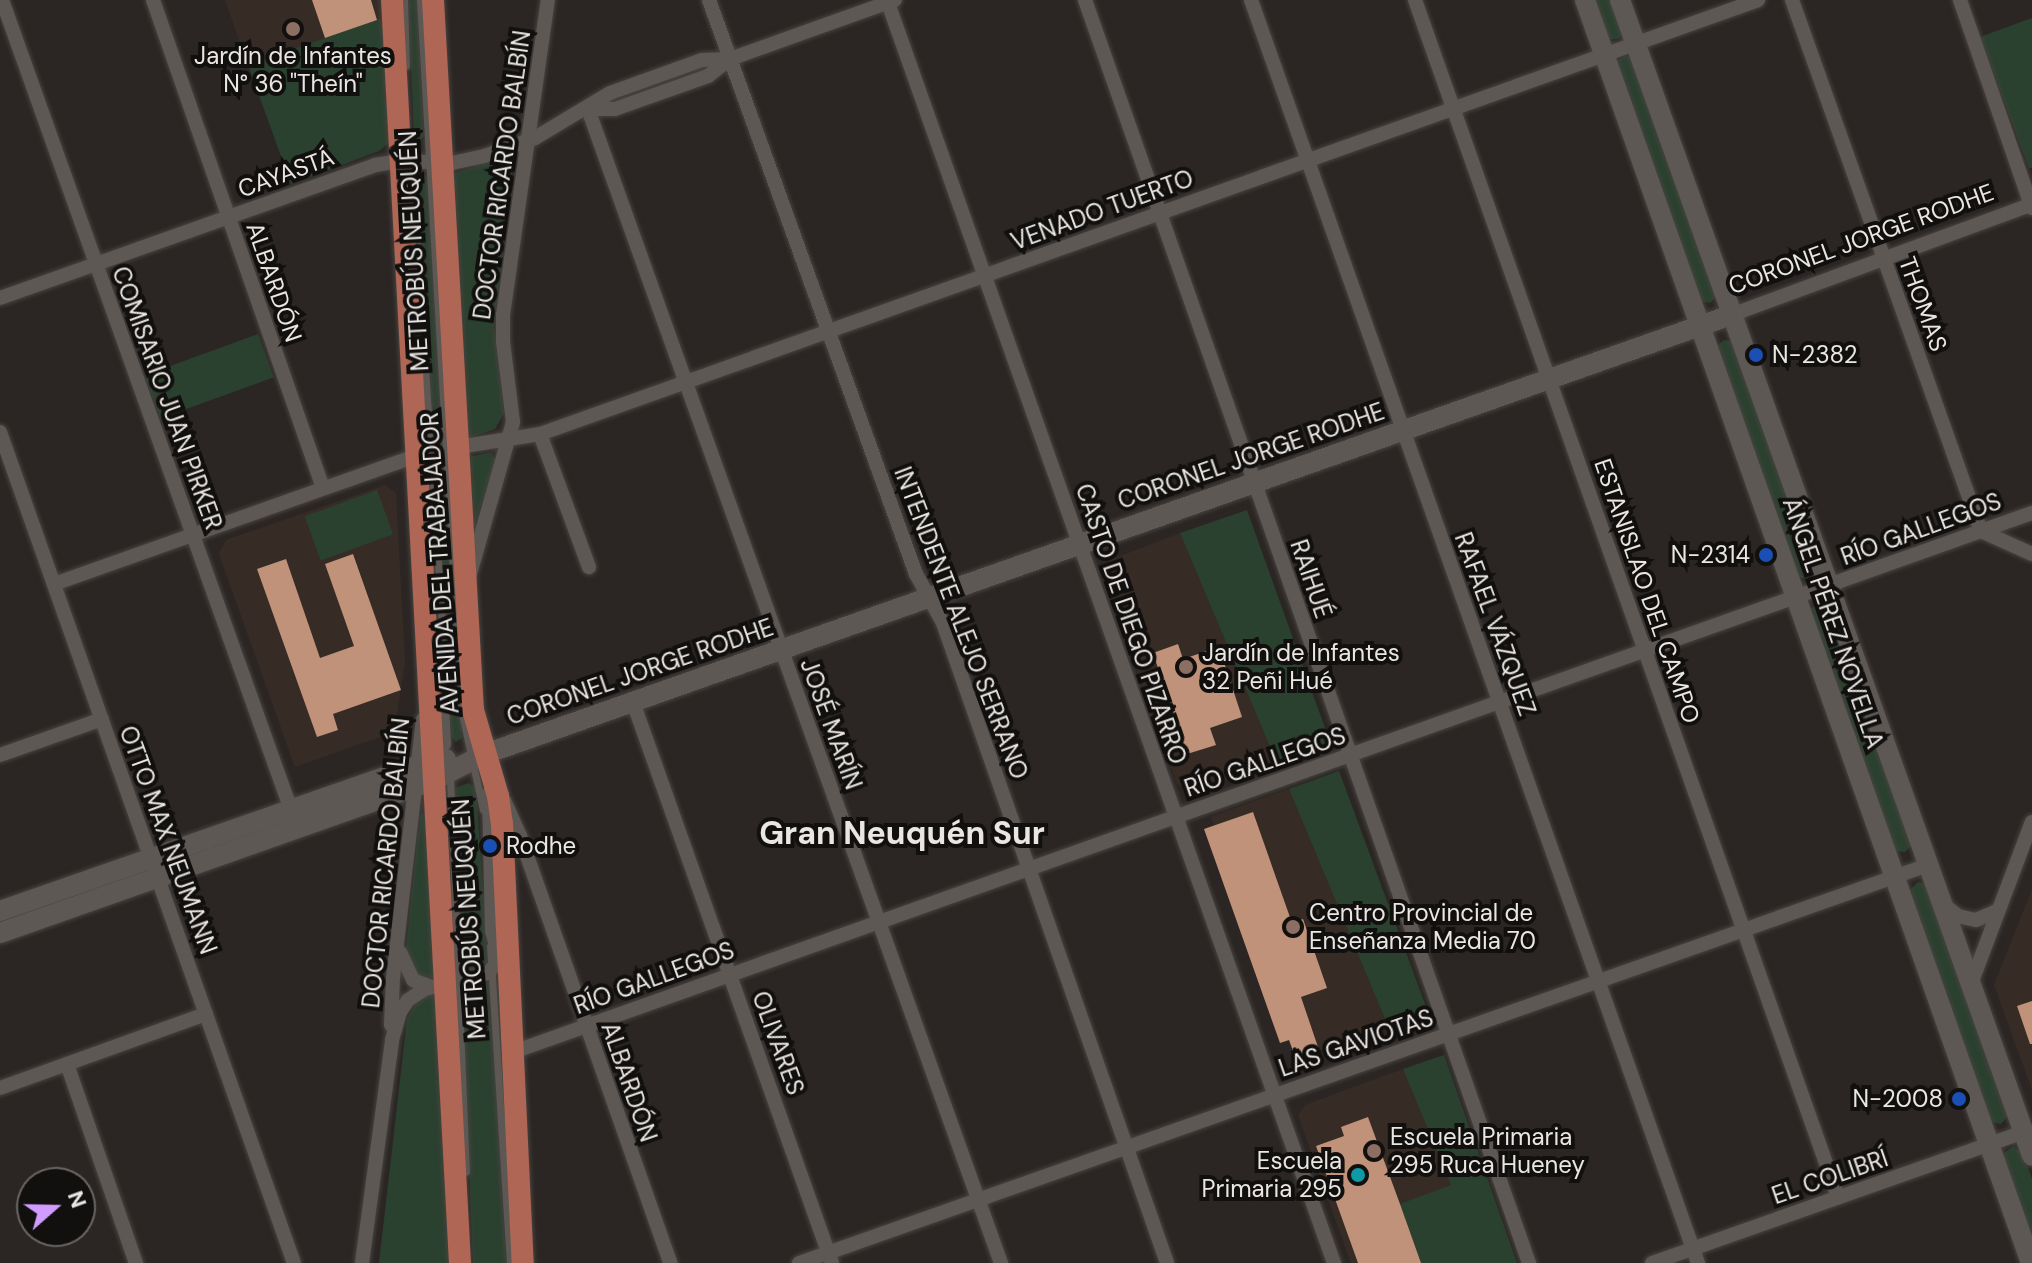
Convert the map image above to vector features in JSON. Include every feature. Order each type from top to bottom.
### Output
[{"type":"main road","name":"AVENIDA DEL TRABAJADOR","points":[[392,0],[407,161],[427,692],[460,1263]]},
{"type":"main road","name":"AVENIDA DEL TRABAJADOR","points":[[433,0],[435,163],[458,447],[476,756],[502,824],[523,1263]]},
{"type":"main road","name":"ÁNGEL PÉREZ NOVELLA","points":[[1585,0],[2031,1263]]},
{"type":"main road","name":"ÁNGEL PÉREZ NOVELLA","points":[[1620,0],[2032,1156]]},
{"type":"main road","name":"CORONEL JORGE RODHE","points":[[0,911],[154,868],[1731,315]]},
{"type":"main road","name":"CORONEL JORGE RODHE","points":[[0,933],[291,810],[432,771]]},
{"type":"street","name":"COMISARIO JUAN PIRKER","points":[[2,0],[291,810]]},
{"type":"street","name":"ALBARDÓN","points":[[153,0],[323,488]]},
{"type":"street","name":"DOCTOR RICARDO BALBÍN","points":[[466,588],[509,440],[512,406],[503,328],[525,142],[548,0]]},
{"type":"street","name":"INTENDENTE ALEJO SERRANO","points":[[709,0],[916,574],[943,623],[1167,1263]]},
{"type":"street","name":"RAIHUÉ","points":[[1085,0],[1529,1263]]},
{"type":"street","name":"RAFAEL VÁZQUEZ","points":[[1251,0],[1696,1256]]},
{"type":"street","name":"ESTANISLAO DEL CAMPO","points":[[1415,0],[1838,1197]]},
{"type":"street","name":"VENADO TUERTO","points":[[458,447],[540,434],[1758,0]]},
{"type":"street","name":"THOMAS","points":[[1792,0],[1981,531]]},
{"type":"street","points":[[1960,0],[2032,206]]},
{"type":"street","name":"CAYASTÁ","points":[[0,298],[375,165],[470,160],[525,142],[588,109],[610,110],[668,90],[715,73],[730,59],[890,1]]},
{"type":"street","name":"CASTO DE DIEGO PIZARRO","points":[[890,1],[1334,1263]]},
{"type":"street","name":"JOSÉ MARÍN","points":[[588,109],[1001,1263]]},
{"type":"street","name":"CORONEL JORGE RODHE","points":[[1731,315],[2032,206]]},
{"type":"street","name":"OTTO MAX NEUMANN","points":[[0,432],[294,1263]]},
{"type":"street","points":[[540,434],[589,567]]},
{"type":"street","points":[[54,584],[416,456]]},
{"type":"street","name":"RÍO GALLEGOS","points":[[513,1052],[2032,513]]},
{"type":"street","points":[[1981,531],[2032,554]]},
{"type":"street","points":[[432,626],[438,626],[444,744],[441,747],[436,731],[432,626]]},
{"type":"street","name":"OLIVARES","points":[[633,702],[831,1258]]},
{"type":"street","points":[[0,755],[102,719]]},
{"type":"street","name":"DOCTOR RICARDO BALBÍN","points":[[362,1263],[392,1040],[392,990],[399,932],[432,771]]},
{"type":"street","name":"ALBARDÓN","points":[[490,789],[520,836],[670,1263]]},
{"type":"street","points":[[490,789],[492,797],[499,957],[492,931],[490,789]]},
{"type":"street","points":[[1971,984],[2032,822]]},
{"type":"street","name":"LAS GAVIOTAS","points":[[799,1263],[831,1258],[978,1200],[1928,865]]},
{"type":"street","points":[[1942,904],[1967,919],[1984,918],[1997,911]]},
{"type":"street","points":[[399,932],[401,959],[408,975],[445,984]]},
{"type":"street","points":[[493,970],[502,960],[508,944]]},
{"type":"street","name":"DOCTOR RICARDO BALBÍN","points":[[392,1040],[404,1006],[413,996],[493,970]]},
{"type":"street","points":[[0,1088],[206,1014]]},
{"type":"street","points":[[67,1064],[136,1263]]},
{"type":"street","name":"EL COLIBRÍ","points":[[1652,1263],[1696,1256],[1838,1197],[2023,1132]]},
{"type":"lane","points":[[404,0],[407,73]]},
{"type":"lane","name":"METROBÚS NEUQUÉN","points":[[420,0],[435,163],[461,709],[476,756],[482,799],[510,1263]]},
{"type":"lane","name":"METROBÚS NEUQUÉN","points":[[409,131],[407,161],[432,771]]},
{"type":"lane","name":"METROBÚS NEUQUÉN","points":[[445,984],[467,1186]]},
{"type":"lane","points":[[468,1217],[470,1263]]},
{"type":"shaded area","name":"Jardín de Infantes N° 36 \"Theín\"","points":[[225,0],[379,0],[381,19],[248,65]]},
{"type":"shaded area","points":[[385,485],[396,493],[405,663],[394,732],[295,767],[219,554],[226,540]]},
{"type":"shaded area","name":"Jardín de Infantes 32 Peñi Hué","points":[[1180,533],[1276,761],[1194,791],[1177,784],[1103,573],[1110,560]]},
{"type":"shaded area","name":"Centro Provincial de Enseñanza Media 70","points":[[1289,789],[1388,1026],[1296,1059],[1289,1041],[1280,1043],[1204,829],[1214,825],[1211,817]]},
{"type":"shaded area","points":[[2032,889],[2032,1090],[1994,985]]},
{"type":"shaded area","name":"Escuela Primaria 295 Ruca Hueney","points":[[1403,1069],[1452,1186],[1400,1204],[1421,1263],[1351,1263],[1298,1116],[1305,1105]]},
{"type":"green space","points":[[408,0],[417,0],[424,136],[420,141],[414,136]]},
{"type":"green space","points":[[1591,0],[1614,0],[1623,34],[1618,39],[1608,39]]},
{"type":"green space","points":[[385,17],[390,142],[379,151],[291,184],[248,65]]},
{"type":"green space","points":[[2032,18],[2032,168],[2029,168],[1980,37]]},
{"type":"green space","points":[[1624,56],[1631,57],[1717,296],[1710,303],[1700,301],[1616,62]]},
{"type":"green space","points":[[502,158],[510,163],[512,173],[494,327],[504,413],[495,429],[471,437],[468,436],[452,174]]},
{"type":"green space","points":[[422,173],[427,177],[462,738],[456,742],[451,737],[418,178]]},
{"type":"green space","points":[[258,334],[274,377],[160,419],[144,375]]},
{"type":"green space","points":[[1724,340],[1731,341],[1814,571],[1807,579],[1797,577],[1717,346]]},
{"type":"green space","points":[[492,452],[495,461],[470,540],[469,457]]},
{"type":"green space","points":[[377,490],[393,534],[321,561],[305,516]]},
{"type":"green space","points":[[1247,510],[1330,742],[1276,761],[1180,533]]},
{"type":"green space","points":[[1818,603],[1827,606],[1912,845],[1905,852],[1895,851],[1810,609]]},
{"type":"green space","points":[[1339,771],[1428,1012],[1388,1026],[1289,789]]},
{"type":"green space","points":[[469,783],[476,788],[488,965],[462,973],[454,793],[457,787]]},
{"type":"green space","points":[[420,814],[427,814],[436,978],[431,980],[419,978],[406,949]]},
{"type":"green space","points":[[1918,882],[1924,883],[2008,1116],[2001,1124],[1991,1122],[1909,891]]},
{"type":"green space","points":[[488,983],[491,988],[506,1263],[473,1263],[462,994],[465,988]]},
{"type":"green space","points":[[435,993],[452,1263],[379,1263],[407,1019],[418,999]]},
{"type":"green space","points":[[1444,1055],[1517,1263],[1421,1263],[1400,1204],[1451,1185],[1403,1069]]},
{"type":"green space","points":[[2013,1146],[2023,1153],[2032,1179],[2032,1241],[2003,1154]]},
{"type":"building","points":[[312,0],[371,0],[377,20],[325,38]]},
{"type":"building","points":[[353,554],[401,690],[333,714],[338,730],[317,737],[257,569],[286,559],[320,658],[354,646],[325,564]]},
{"type":"building","points":[[1178,644],[1183,659],[1219,647],[1242,717],[1210,728],[1216,745],[1187,754],[1153,653]]},
{"type":"building","points":[[1253,812],[1292,923],[1303,919],[1327,988],[1301,997],[1319,1050],[1296,1059],[1289,1040],[1280,1043],[1204,829]]},
{"type":"building","points":[[2032,1001],[2032,1044],[2030,1044],[2017,1006]]},
{"type":"building","name":"Escuela Primaria 295","points":[[1368,1117],[1421,1263],[1358,1263],[1316,1146],[1344,1136],[1341,1127]]},
{"type":"place","name":"Jardín de Infantes N° 36 \"Theín\"","points":[[293,29]]},
{"type":"place","name":"N-2382","points":[[1756,355]]},
{"type":"place","name":"N-2314","points":[[1766,555]]},
{"type":"place","name":"Jardín de Infantes 32 Peñi Hué","points":[[1186,667]]},
{"type":"place","name":"Rodhe","points":[[490,846]]},
{"type":"place","name":"Centro Provincial de Enseñanza Media 70","points":[[1293,927]]},
{"type":"place","name":"N-2008","points":[[1959,1099]]},
{"type":"place","name":"Escuela Primaria 295 Ruca Hueney","points":[[1374,1151]]},
{"type":"place","name":"Escuela Primaria 295","points":[[1358,1175]]},
{"type":"district","name":"Gran Neuquén Sur","points":[[902,833]]}]
